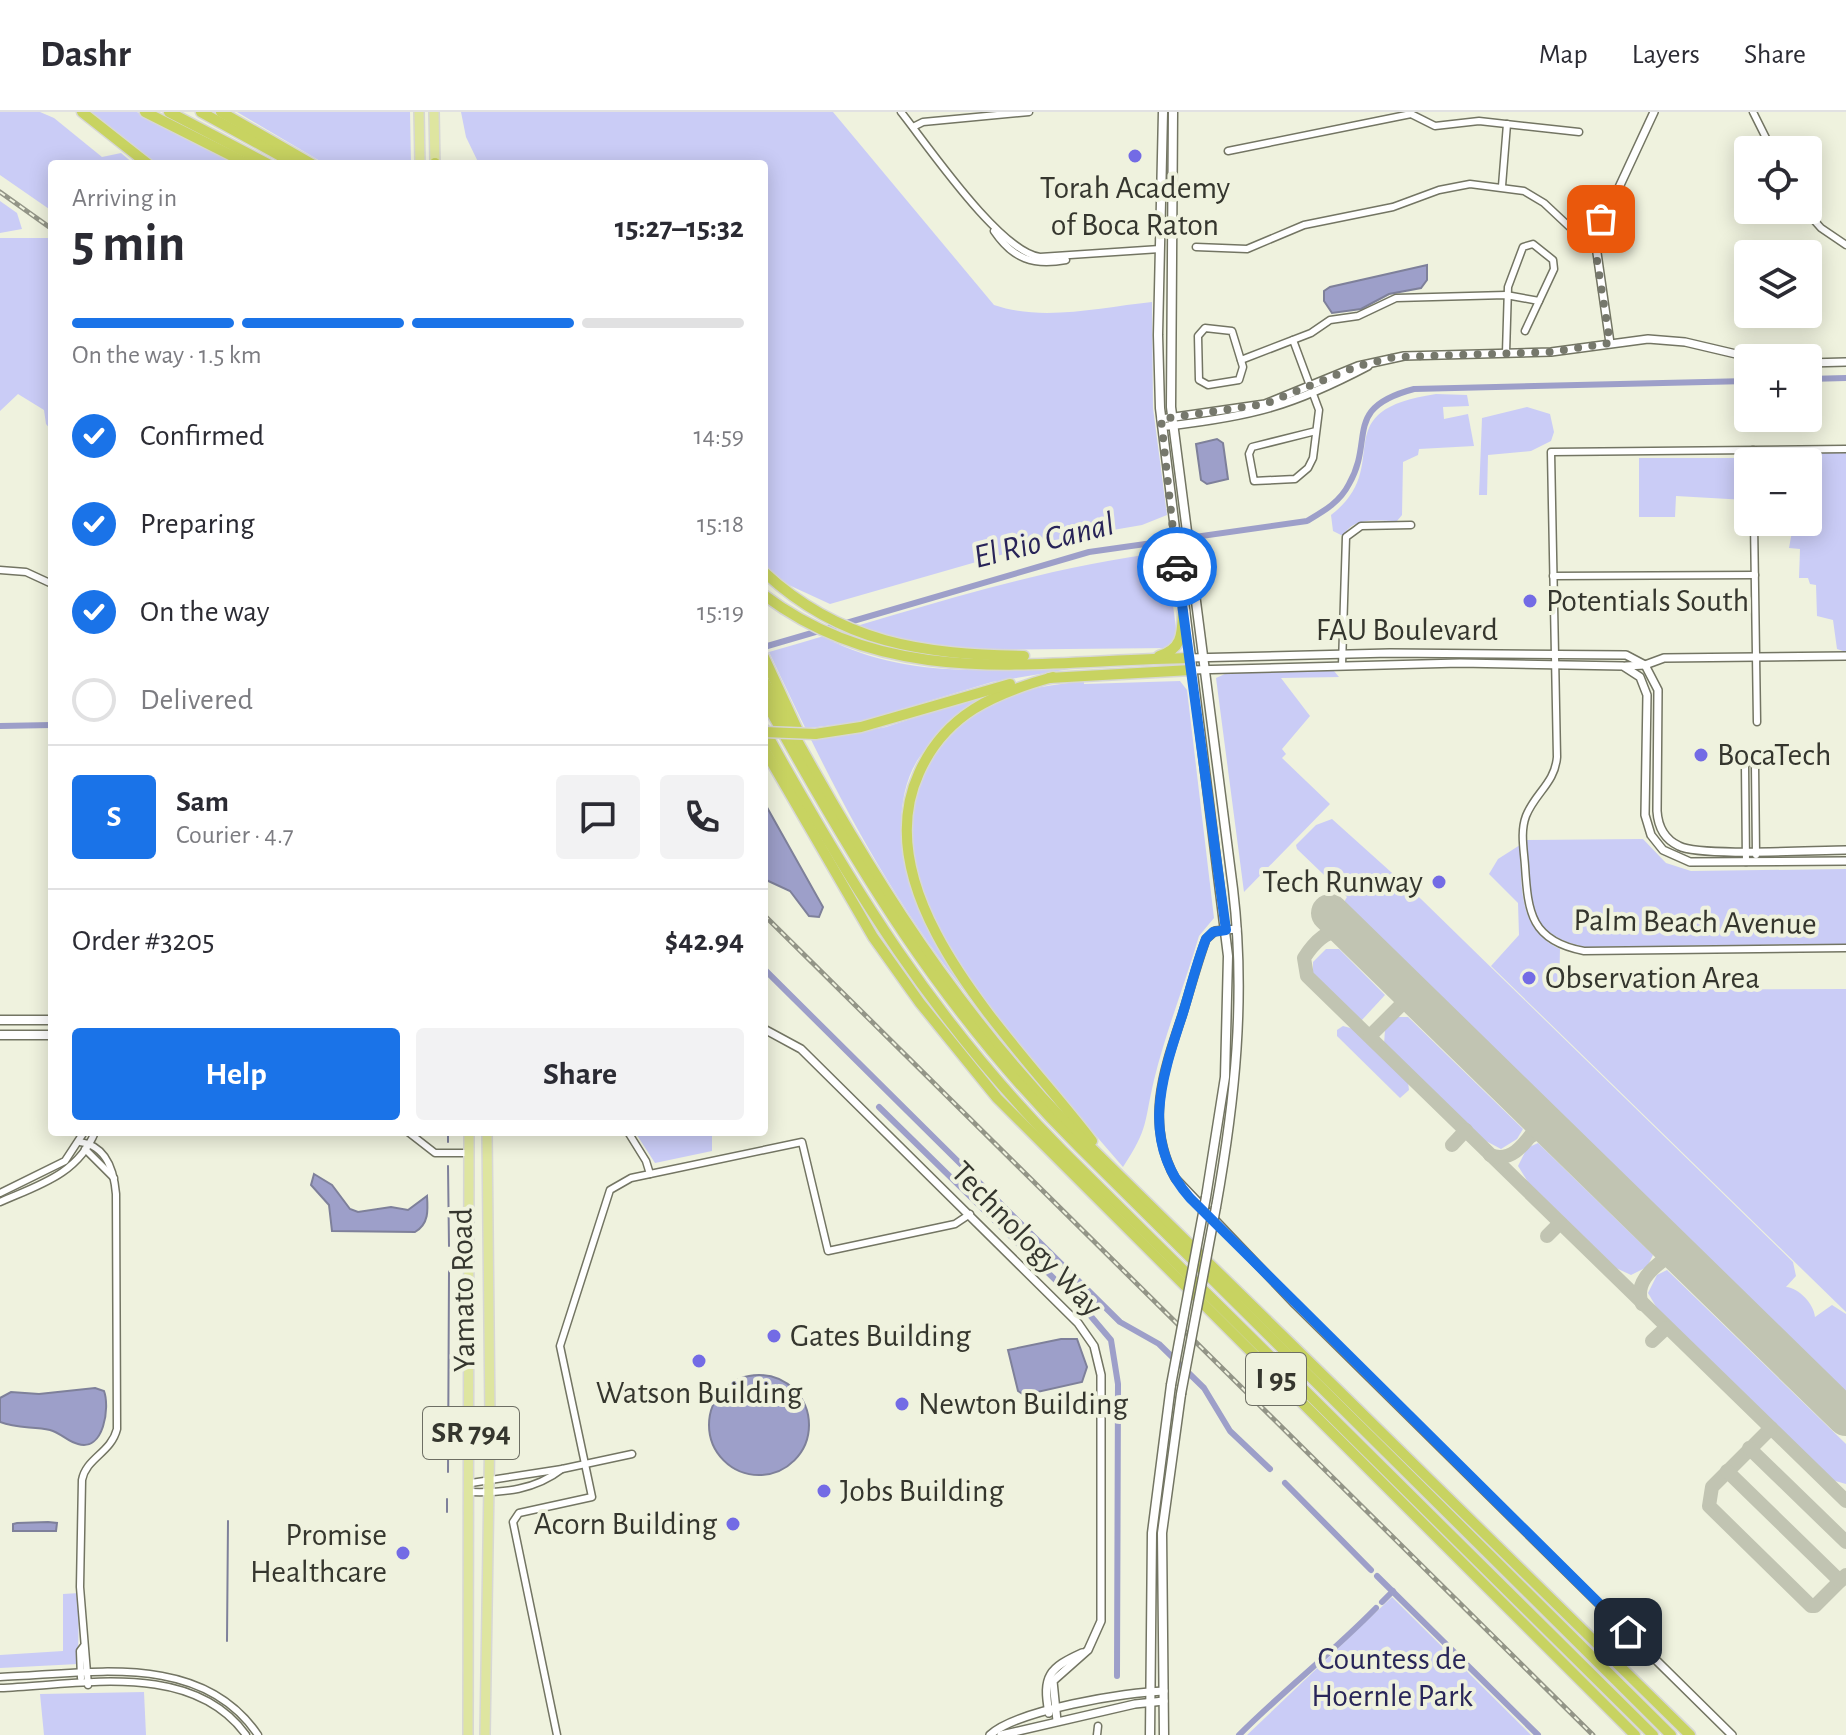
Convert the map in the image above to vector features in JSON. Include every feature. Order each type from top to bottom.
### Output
[{"type":"highway","points":[[82,112],[142,160]]},
{"type":"highway","points":[[145,112],[240,160]]},
{"type":"highway","points":[[169,112],[260,160]]},
{"type":"highway","points":[[201,112],[288,160]]},
{"type":"highway","points":[[221,112],[305,160]]},
{"type":"highway","points":[[768,575],[820,614],[863,634],[903,647],[942,653],[1085,656],[1110,660]]},
{"type":"highway","points":[[768,598],[801,620],[845,641],[904,659],[955,665],[1189,658]]},
{"type":"highway","points":[[1150,659],[1178,646],[1183,611]]},
{"type":"highway","points":[[768,667],[820,783]]},
{"type":"highway","points":[[768,731],[815,734],[861,727],[985,689],[1053,677],[1191,670]]},
{"type":"highway","points":[[1053,677],[986,700],[942,735],[913,786],[906,822],[908,860],[928,916],[976,995],[1113,1168]]},
{"type":"highway","name":"I 95","points":[[768,688],[881,888],[951,989],[1029,1083],[1690,1735]]},
{"type":"highway","points":[[768,706],[887,913],[933,979],[1009,1074],[1671,1735]]},
{"type":"highway","points":[[768,738],[866,907],[912,975],[980,1062],[1056,1144],[1653,1735]]},
{"type":"highway","name":"I 95","points":[[768,756],[873,937],[997,1098],[1635,1735]]},
{"type":"highway","points":[[1452,1536],[1499,1602]]},
{"type":"highway","points":[[1564,1629],[1641,1687]]},
{"type":"main road","points":[[419,112],[420,160]]},
{"type":"main road","points":[[434,112],[435,160]]},
{"type":"main road","points":[[1150,1735],[1152,1533],[1171,1385],[1206,1197],[1227,1057],[1229,998],[1226,930],[1161,423],[1163,112]]},
{"type":"main road","points":[[1164,1735],[1162,1533],[1181,1394],[1216,1207],[1237,1064],[1237,929],[1172,422],[1169,309],[1173,112]]},
{"type":"main road","points":[[1160,249],[1165,258],[1169,309]]},
{"type":"main road","points":[[0,1020],[48,1020]]},
{"type":"main road","points":[[0,1035],[48,1035]]},
{"type":"main road","name":"Yamato Road","points":[[468,1735],[471,1488],[469,1136]]},
{"type":"main road","name":"Yamato Road","points":[[485,1735],[489,1493],[487,1136]]},
{"type":"main road","points":[[468,1627],[477,1630],[480,1635],[481,1667],[485,1681]]},
{"type":"street","points":[[901,112],[991,224],[1027,255],[1079,256],[1160,249]]},
{"type":"street","points":[[913,127],[923,122],[1029,112]]},
{"type":"street","points":[[1610,343],[1595,239],[1654,112]]},
{"type":"street","points":[[1753,112],[1765,136]]},
{"type":"street","points":[[1228,151],[1384,115],[1411,114],[1435,126],[1467,121],[1579,132]]},
{"type":"street","points":[[1502,186],[1507,124]]},
{"type":"street","points":[[1196,247],[1247,249],[1304,225],[1393,207],[1451,187],[1502,186],[1534,196],[1576,233],[1595,239]]},
{"type":"street","points":[[1817,224],[1846,245]]},
{"type":"street","points":[[1506,353],[1506,295],[1520,255],[1528,244],[1539,247],[1554,264],[1525,331]]},
{"type":"street","points":[[1241,360],[1293,340],[1330,320],[1358,316],[1396,298],[1506,295],[1539,301]]},
{"type":"street","points":[[1205,328],[1232,331],[1241,360],[1243,373],[1239,380],[1203,383],[1198,369],[1199,333],[1205,328]]},
{"type":"street","points":[[1293,340],[1319,410],[1313,458],[1308,468],[1291,480],[1254,481],[1249,454],[1252,447],[1316,431]]},
{"type":"street","points":[[1161,423],[1251,415],[1312,391],[1358,366],[1379,360],[1421,355],[1551,352],[1610,343],[1673,340],[1734,354]]},
{"type":"street","points":[[1822,363],[1846,362]]},
{"type":"street","points":[[1822,449],[1846,449]]},
{"type":"street","name":"Palm Beach Avenue","points":[[1734,450],[1551,452],[1556,771],[1532,805],[1523,832],[1527,906],[1541,931],[1568,948],[1584,951],[1846,948]]},
{"type":"street","points":[[1342,665],[1346,537],[1361,526],[1411,525]]},
{"type":"street","points":[[1754,536],[1757,722]]},
{"type":"street","points":[[0,570],[26,572],[48,582]]},
{"type":"street","points":[[1553,576],[1755,575]]},
{"type":"street","name":"FAU Boulevard","points":[[1189,658],[1616,653],[1645,665]]},
{"type":"street","name":"FAU Boulevard","points":[[1191,670],[1342,665],[1623,666],[1645,665],[1664,658],[1846,656]]},
{"type":"street","points":[[1645,665],[1659,695],[1657,811],[1662,832],[1672,843],[1688,850],[1846,850]]},
{"type":"street","points":[[1623,666],[1640,677],[1647,695],[1645,815],[1653,839],[1667,853],[1685,861],[1846,861]]},
{"type":"street","points":[[1746,862],[1751,760],[1756,862]]},
{"type":"street","points":[[1237,929],[1213,932],[1206,939],[1159,1091],[1159,1133],[1175,1178],[1295,1304],[1732,1735]]},
{"type":"street","name":"Technology Way","points":[[768,1031],[801,1049],[970,1214],[1082,1326],[1098,1357],[1101,1615],[1097,1635],[1088,1650],[1061,1664],[1049,1675],[1045,1690],[1054,1721]]},
{"type":"street","points":[[0,1193],[65,1161],[82,1136]]},
{"type":"street","points":[[0,1202],[61,1175],[88,1147],[93,1136]]},
{"type":"street","points":[[413,1136],[435,1153],[469,1153]]},
{"type":"street","points":[[630,1136],[650,1174]]},
{"type":"street","points":[[80,1142],[107,1159],[115,1171],[117,1429],[110,1446],[87,1466],[82,1480],[85,1685]]},
{"type":"street","points":[[557,1735],[513,1522],[519,1513],[592,1497],[561,1354],[561,1334],[608,1193],[621,1181],[804,1142],[828,1251],[955,1224],[970,1214]]},
{"type":"street","points":[[471,1488],[489,1480],[632,1454]]},
{"type":"street","points":[[471,1488],[489,1493],[541,1483],[562,1469]]},
{"type":"street","points":[[0,1677],[84,1674],[175,1677],[225,1700],[258,1735]]},
{"type":"street","points":[[172,1686],[175,1677]]},
{"type":"street","points":[[0,1688],[154,1683],[172,1686],[224,1711],[246,1735]]},
{"type":"street","points":[[990,1735],[1006,1723],[1052,1710],[1150,1691],[1164,1696]]},
{"type":"street","points":[[1001,1735],[1150,1702],[1164,1696]]},
{"type":"street","points":[[1097,1735],[1098,1726]]},
{"type":"green space","points":[[0,112],[40,112],[54,118],[102,157],[121,153],[129,160],[48,160],[48,208],[0,175]]},
{"type":"green space","points":[[90,112],[137,112],[232,160],[149,160]]},
{"type":"green space","points":[[237,112],[410,112],[411,160],[318,160]]},
{"type":"green space","points":[[461,112],[833,112],[994,305],[1052,313],[1152,302],[1153,408],[1167,515],[1142,525],[1049,541],[830,604],[780,581],[768,569],[768,160],[477,160],[466,137]]},
{"type":"green space","points":[[0,201],[17,213],[22,229],[0,233]]},
{"type":"green space","points":[[0,238],[48,238],[48,426],[44,410],[18,394],[0,411]]},
{"type":"green space","points":[[1436,394],[1467,395],[1469,406],[1443,407],[1444,419],[1468,414],[1474,446],[1419,449],[1418,455],[1403,462],[1402,515],[1397,521],[1360,522],[1343,536],[1333,531],[1331,515],[1350,496],[1359,477],[1370,427],[1380,413],[1401,402]]},
{"type":"green space","points":[[1527,407],[1550,414],[1554,432],[1551,441],[1531,451],[1488,455],[1487,495],[1479,495],[1482,418]]},
{"type":"green space","points":[[1822,452],[1846,452],[1846,652],[1837,649],[1833,620],[1817,616],[1816,585],[1810,584],[1808,578],[1799,578],[1800,549],[1789,548],[1791,536],[1822,536]]},
{"type":"green space","points":[[1639,458],[1734,458],[1734,499],[1676,496],[1675,517],[1639,517]]},
{"type":"green space","points":[[1166,552],[1177,636],[1171,648],[955,650],[871,633],[834,642],[866,655],[932,668],[999,670],[1100,664],[992,682],[859,722],[809,728],[816,740],[886,727],[990,693],[925,750],[914,766],[907,783],[901,823],[905,863],[915,899],[1000,1034],[929,944],[899,899],[844,804],[769,652],[1015,581]]},
{"type":"green space","points":[[1334,671],[1339,677],[1281,678],[1310,716],[1282,749],[1286,754],[1282,758],[1330,804],[1244,892],[1216,678],[1227,673]]},
{"type":"green space","points":[[1084,681],[1084,684],[1180,681],[1187,690],[1214,918],[1199,936],[1159,1062],[1144,1125],[1123,1167],[1026,1054],[981,995],[925,903],[912,857],[911,830],[917,791],[927,765],[955,725],[992,701],[1036,688]]},
{"type":"green space","points":[[1332,819],[1421,899],[1793,1262],[1796,1276],[1786,1287],[1796,1290],[1805,1298],[1815,1317],[1832,1305],[1846,1314],[1846,1392],[1344,902],[1347,897],[1296,845],[1316,825]]},
{"type":"green space","points":[[1643,839],[1666,863],[1691,871],[1846,869],[1846,944],[1586,947],[1565,941],[1540,922],[1530,894],[1527,840]]},
{"type":"green space","points":[[1520,845],[1522,891],[1529,918],[1546,940],[1560,949],[1559,990],[1846,989],[1846,1312],[1491,966],[1519,935],[1518,903],[1489,874],[1498,859]]},
{"type":"green space","points":[[1326,949],[1339,949],[1385,995],[1361,1021],[1313,973],[1313,962]]},
{"type":"green space","points":[[1397,1017],[1408,1017],[1523,1129],[1517,1139],[1501,1149],[1484,1140],[1384,1044],[1385,1030]]},
{"type":"green space","points":[[1343,1026],[1354,1029],[1408,1082],[1409,1090],[1400,1098],[1337,1036],[1337,1030]]},
{"type":"green space","points":[[638,1136],[712,1136],[712,1151],[655,1163]]},
{"type":"green space","points":[[1538,1143],[1653,1255],[1647,1267],[1631,1275],[1616,1268],[1528,1182],[1518,1166],[1527,1148]]},
{"type":"green space","points":[[1667,1270],[1846,1444],[1846,1484],[1832,1480],[1658,1310],[1648,1293],[1657,1275]]},
{"type":"green space","points":[[79,1593],[78,1664],[0,1668],[0,1655],[63,1651],[63,1594]]},
{"type":"green space","name":"Countess de Hoernle Park","points":[[1392,1597],[1531,1735],[1247,1735]]},
{"type":"green space","points":[[144,1692],[146,1735],[44,1735],[40,1694]]},
{"type":"shaded area","points":[[1427,265],[1427,280],[1421,288],[1389,294],[1361,309],[1332,313],[1324,301],[1324,291],[1330,287]]},
{"type":"shaded area","points":[[1217,439],[1223,443],[1228,479],[1207,484],[1201,480],[1196,444]]},
{"type":"shaded area","points":[[768,809],[823,907],[819,917],[809,916],[790,891],[768,881]]},
{"type":"shaded area","points":[[314,1174],[332,1185],[350,1209],[358,1212],[391,1207],[408,1210],[427,1196],[425,1221],[415,1232],[332,1231],[329,1205],[311,1185]]},
{"type":"shaded area","points":[[1061,1339],[1077,1339],[1087,1367],[1082,1382],[1024,1395],[1018,1391],[1008,1350]]},
{"type":"shaded area","points":[[759,1375],[787,1383],[801,1397],[809,1425],[801,1453],[787,1467],[759,1475],[731,1467],[717,1453],[709,1425],[717,1397],[731,1383]]},
{"type":"shaded area","points":[[95,1388],[104,1391],[105,1417],[99,1435],[87,1445],[74,1443],[50,1430],[0,1422],[0,1398],[11,1392],[39,1394]]},
{"type":"shaded area","points":[[57,1523],[56,1531],[13,1531],[13,1524]]},
{"type":"waterway","name":"El Rio Canal","points":[[1822,379],[1846,378]]},
{"type":"waterway","name":"El Rio Canal","points":[[768,646],[1089,552],[1307,521],[1331,506],[1345,490],[1356,468],[1364,427],[1377,406],[1414,389],[1734,381]]},
{"type":"waterway","name":"El Rio Canal","points":[[0,726],[48,725]]},
{"type":"waterway","points":[[768,973],[1120,1322],[1159,1344],[1204,1388],[1230,1431],[1270,1469]]},
{"type":"waterway","points":[[879,1107],[1083,1307],[1111,1340],[1118,1384],[1117,1676]]},
{"type":"waterway","points":[[448,1136],[448,1142]]},
{"type":"waterway","points":[[448,1166],[449,1246]]},
{"type":"waterway","points":[[448,1472],[449,1271]]},
{"type":"waterway","points":[[1285,1483],[1371,1570]]},
{"type":"waterway","points":[[447,1499],[447,1512]]},
{"type":"waterway","points":[[227,1641],[228,1521]]},
{"type":"waterway","points":[[1377,1576],[1538,1735]]},
{"type":"waterway","points":[[1382,1602],[1393,1591]]},
{"type":"waterway","points":[[1239,1735],[1376,1608]]},
{"type":"taxiway","points":[[1351,934],[1337,931],[1318,940],[1304,958],[1307,976],[1846,1501]]},
{"type":"taxiway","points":[[1370,1036],[1412,994]]},
{"type":"taxiway","points":[[1490,1155],[1504,1157],[1521,1147],[1534,1131],[1532,1112]]},
{"type":"taxiway","points":[[1452,1145],[1466,1130]]},
{"type":"taxiway","points":[[1531,1136],[1542,1130],[1554,1132]]},
{"type":"taxiway","points":[[1547,1236],[1560,1223]]},
{"type":"taxiway","points":[[1662,1261],[1666,1251],[1663,1238]]},
{"type":"taxiway","points":[[1642,1304],[1640,1290],[1650,1272],[1666,1258],[1685,1260]]},
{"type":"taxiway","points":[[1652,1341],[1666,1328]]},
{"type":"taxiway","points":[[1771,1428],[1712,1487],[1709,1506],[1811,1606],[1815,1606],[1846,1575]]},
{"type":"taxiway","points":[[1749,1448],[1846,1542]]},
{"type":"taxiway","points":[[1727,1471],[1840,1581]]},
{"type":"runway","points":[[1330,913],[1846,1417]]},
{"type":"railway","points":[[0,192],[48,226]]},
{"type":"railway","points":[[768,919],[1593,1735]]},
{"type":"way so far","points":[[1177,567],[1161,419],[1265,404],[1358,366],[1394,357],[1551,352],[1610,343],[1595,248],[1601,219]]},
{"type":"place","name":"Torah Academy of Boca Raton","points":[[1135,156]]},
{"type":"place","name":"Potentials South","points":[[1530,601]]},
{"type":"place","name":"BocaTech","points":[[1701,755]]},
{"type":"place","name":"Tech Runway","points":[[1439,882]]},
{"type":"place","name":"Observation Area","points":[[1529,978]]},
{"type":"place","name":"Gates Building","points":[[774,1336]]},
{"type":"place","name":"Watson Building","points":[[699,1361]]},
{"type":"place","name":"Newton Building","points":[[902,1404]]},
{"type":"place","name":"Jobs Building","points":[[824,1491]]},
{"type":"place","name":"Acorn Building","points":[[733,1524]]},
{"type":"place","name":"Promise Healthcare","points":[[403,1553]]},
{"type":"route","points":[[1177,567],[1226,930],[1213,932],[1206,939],[1163,1074],[1157,1120],[1164,1156],[1190,1198],[1628,1632]]}]
